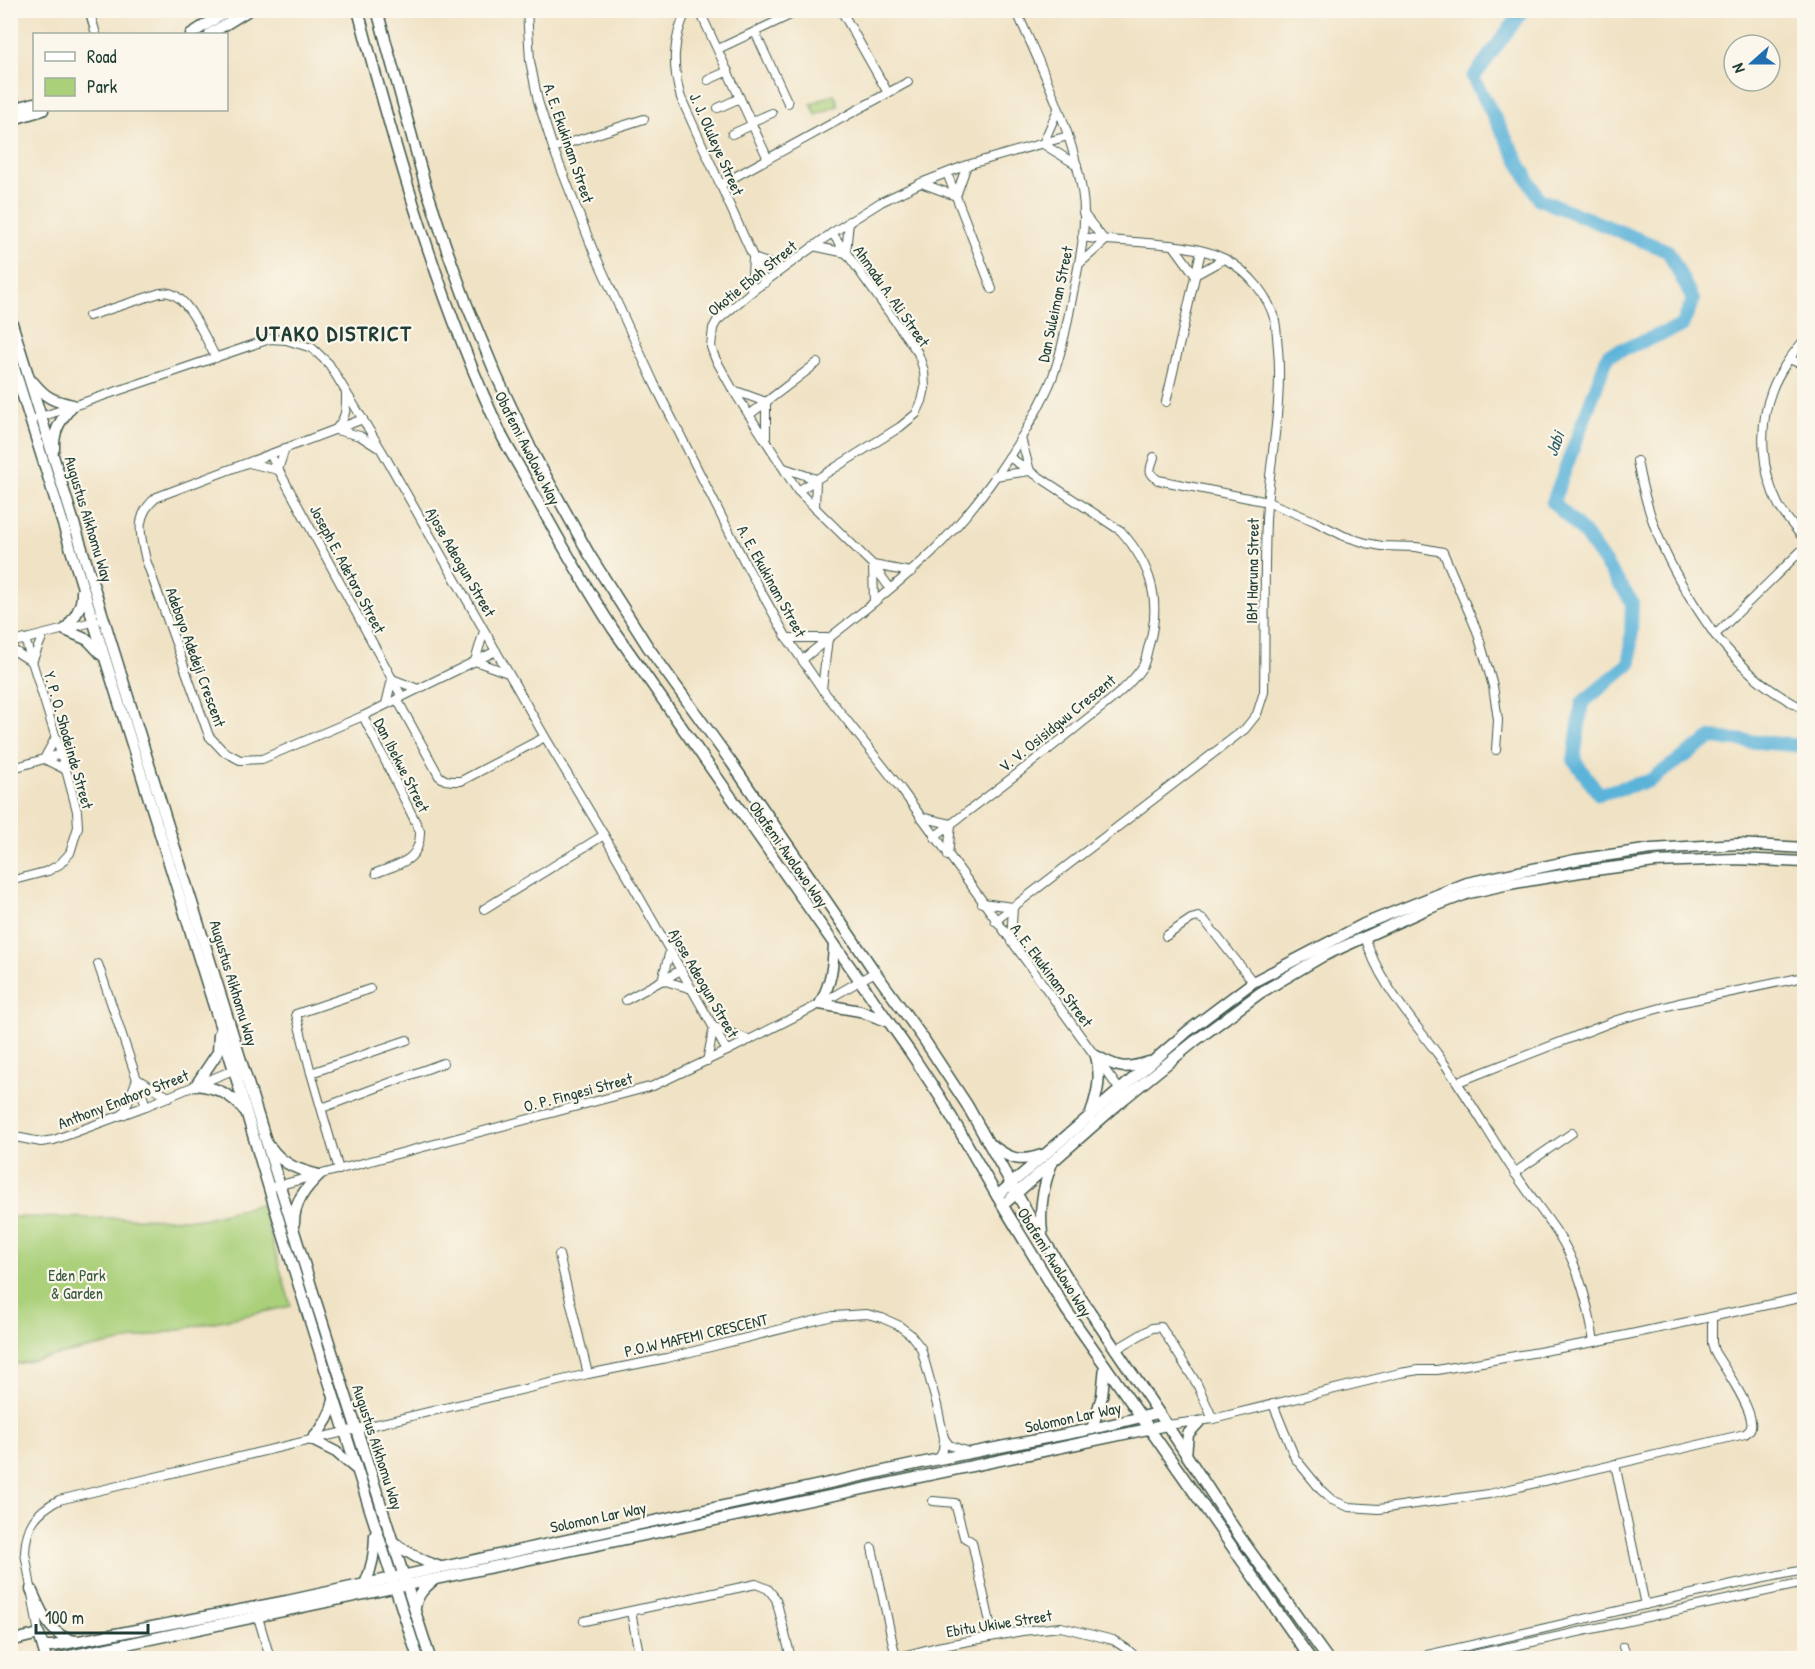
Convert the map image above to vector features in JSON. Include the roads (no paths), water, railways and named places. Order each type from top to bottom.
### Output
[{"type":"main road","points":[[193,33],[229,10]]},
{"type":"main road","points":[[212,33],[249,10]]},
{"type":"main road","name":"Obafemi Awolowo Way","points":[[377,10],[414,148],[456,276],[497,377],[551,488],[589,554],[643,639],[923,1038],[967,1105],[1043,1239],[1115,1350],[1240,1537],[1327,1659]]},
{"type":"main road","name":"Obafemi Awolowo Way","points":[[357,13],[423,238],[456,326],[503,437],[566,554],[607,619],[940,1097],[1048,1282],[1310,1659]]},
{"type":"main road","points":[[10,110],[33,103]]},
{"type":"main road","points":[[10,120],[40,111]]},
{"type":"main road","name":"Augustus Aikhomu Way","points":[[10,317],[29,377],[36,419],[82,584],[99,620],[106,660],[219,1020],[266,1140],[274,1187],[334,1397],[351,1431],[357,1470],[373,1517],[399,1581],[415,1612],[430,1659]]},
{"type":"main road","name":"Augustus Aikhomu Way","points":[[10,355],[54,458],[99,620],[239,1068],[247,1114],[274,1187],[294,1231],[351,1431],[392,1541],[402,1607],[418,1659]]},
{"type":"main road","points":[[29,377],[45,396],[73,405],[57,427],[54,439],[54,458]]},
{"type":"main road","points":[[82,584],[81,606],[65,630],[88,640],[106,660]]},
{"type":"main road","points":[[1043,1239],[1041,1204],[1051,1156],[1089,1117],[1260,993],[1323,956],[1365,936],[1493,883],[1575,860],[1652,849],[1738,844],[1804,848]]},
{"type":"main road","points":[[1000,1200],[1123,1094],[1155,1060],[1188,1031],[1253,982],[1364,924],[1467,884],[1493,883],[1655,862],[1736,859],[1804,862]]},
{"type":"main road","points":[[834,944],[834,967],[830,984],[820,1004],[860,1011],[889,1022]]},
{"type":"main road","points":[[219,1020],[218,1052],[196,1085],[207,1086],[226,1094],[247,1114]]},
{"type":"main road","points":[[1096,1056],[1115,1066],[1128,1068],[1155,1060]]},
{"type":"main road","points":[[1089,1117],[1099,1082],[1100,1071],[1096,1056]]},
{"type":"main road","points":[[266,1140],[283,1161],[298,1170],[319,1175]]},
{"type":"main road","points":[[989,1143],[1003,1154],[1015,1159],[1051,1156]]},
{"type":"main road","points":[[294,1231],[298,1199],[319,1175]]},
{"type":"main road","points":[[1092,1429],[1102,1396],[1105,1366]]},
{"type":"main road","points":[[334,1397],[330,1415],[322,1430],[312,1440],[336,1452],[357,1470]]},
{"type":"main road","name":"Solomon Lar Way","points":[[438,1573],[939,1459],[1092,1429],[1158,1413]]},
{"type":"main road","points":[[1186,1455],[1188,1434],[1199,1422]]},
{"type":"main road","name":"Solomon Lar Way","points":[[60,1659],[258,1617],[399,1581],[1167,1425]]},
{"type":"main road","points":[[373,1517],[375,1550],[365,1589],[389,1597],[402,1607]]},
{"type":"main road","points":[[392,1541],[438,1573],[417,1597],[415,1612]]},
{"type":"main road","points":[[32,1589],[51,1627],[69,1641],[76,1641]]},
{"type":"main road","name":"Solomon Lar Way","points":[[48,1646],[287,1601],[365,1589]]},
{"type":"main road","points":[[10,1641],[39,1634],[55,1659]]},
{"type":"main road","points":[[1311,1636],[1335,1659]]},
{"type":"main road","points":[[46,1659],[48,1646]]},
{"type":"street","points":[[89,10],[96,33]]},
{"type":"street","name":"A. E. Ekukinam Street","points":[[526,10],[530,61],[538,101],[553,148],[593,250],[654,383],[744,563],[787,638],[822,689],[901,789],[1123,1094]]},
{"type":"street","name":"J. J. Oluleye Street","points":[[687,10],[674,48],[676,81],[681,98],[765,283]]},
{"type":"street","points":[[718,49],[801,10]]},
{"type":"street","points":[[841,10],[888,93]]},
{"type":"street","name":"Dan Suleiman Street","points":[[802,660],[911,572],[943,541],[969,511],[1009,457],[1054,373],[1068,321],[1079,264],[1083,213],[1082,192],[1068,136],[1016,10]]},
{"type":"street","points":[[701,14],[768,159]]},
{"type":"street","points":[[755,32],[788,103]]},
{"type":"street","points":[[708,80],[728,72]]},
{"type":"street","points":[[720,185],[908,82]]},
{"type":"street","points":[[718,108],[740,98]]},
{"type":"street","points":[[1058,109],[1043,144],[1077,165]]},
{"type":"street","points":[[732,134],[772,113]]},
{"type":"street","points":[[553,148],[644,119]]},
{"type":"street","name":"Okotie Eboh Street","points":[[890,588],[873,565],[798,491],[715,358],[711,347],[713,328],[717,321],[783,268],[849,221],[881,202],[967,165],[1068,136]]},
{"type":"street","points":[[956,196],[967,165]]},
{"type":"street","points":[[947,173],[992,289]]},
{"type":"street","points":[[921,183],[956,196]]},
{"type":"street","points":[[1079,264],[1104,241],[1083,213]]},
{"type":"street","points":[[813,246],[846,253],[849,221]]},
{"type":"street","name":"Ahmadu A. Ali Street","points":[[798,491],[900,427],[916,414],[925,388],[924,371],[918,353],[832,233]]},
{"type":"street","name":"IBM Haruna Street","points":[[995,921],[1245,729],[1257,714],[1264,692],[1266,519],[1280,370],[1275,323],[1268,303],[1245,273],[1224,259],[1201,251],[1174,246],[1104,241],[1082,237]]},
{"type":"street","points":[[1174,246],[1195,274]]},
{"type":"street","points":[[1166,402],[1201,251]]},
{"type":"street","points":[[751,292],[753,258],[783,268]]},
{"type":"street","points":[[1195,274],[1224,259]]},
{"type":"street","points":[[89,316],[160,293],[169,293],[176,296],[198,321],[216,358]]},
{"type":"street","name":"Ajose Adeogun Street","points":[[36,419],[270,339],[286,340],[312,348],[329,364],[382,451],[727,1051]]},
{"type":"street","points":[[1804,340],[1789,359],[1772,390],[1763,427],[1763,453],[1772,491],[1790,522],[1804,539]]},
{"type":"street","points":[[1789,359],[1804,365]]},
{"type":"street","points":[[749,415],[817,363]]},
{"type":"street","points":[[733,390],[766,402]]},
{"type":"street","points":[[346,391],[346,412],[343,420],[334,430],[360,436],[382,451]]},
{"type":"street","points":[[765,439],[766,402]]},
{"type":"street","name":"Adebayo Adedeji Crescent","points":[[363,419],[157,497],[148,504],[141,519],[140,536],[146,560],[209,736],[223,751],[240,760],[262,759],[363,716],[496,651]]},
{"type":"street","points":[[995,476],[1030,471],[1021,438]]},
{"type":"street","points":[[247,463],[279,470],[285,448]]},
{"type":"street","name":"Joseph E. Adetoro Street","points":[[270,454],[392,679],[399,698],[439,776],[445,780],[461,781],[545,737]]},
{"type":"street","name":"V. V. Osisidgwu Crescent","points":[[934,837],[1064,738],[1122,690],[1143,665],[1151,637],[1155,609],[1152,587],[1136,547],[1121,531],[1009,457]]},
{"type":"street","points":[[1154,457],[1150,471],[1152,476],[1158,480],[1268,502],[1344,536],[1366,543],[1416,547],[1443,552],[1478,632],[1493,686],[1498,720],[1496,750]]},
{"type":"street","points":[[1637,461],[1642,491],[1669,563],[1715,635],[1749,673],[1775,693],[1804,709]]},
{"type":"street","points":[[783,468],[816,479],[815,508]]},
{"type":"street","points":[[1715,635],[1804,548]]},
{"type":"street","points":[[874,602],[873,565],[911,572]]},
{"type":"street","points":[[10,643],[99,620]]},
{"type":"street","points":[[484,630],[475,661],[508,672]]},
{"type":"street","points":[[10,648],[32,662],[44,635]]},
{"type":"street","points":[[787,638],[828,638],[822,689]]},
{"type":"street","name":"Y. P. O. Shodeinde Street","points":[[10,881],[48,871],[60,864],[70,853],[78,828],[77,812],[66,770],[26,639]]},
{"type":"street","points":[[386,704],[392,679],[418,689]]},
{"type":"street","name":"Dan Ibekwe Street","points":[[363,716],[420,831],[418,845],[412,858],[376,873]]},
{"type":"street","points":[[44,759],[56,737]]},
{"type":"street","points":[[10,769],[61,754]]},
{"type":"street","points":[[44,759],[66,770]]},
{"type":"street","points":[[920,818],[951,824],[948,856]]},
{"type":"street","points":[[484,909],[604,835]]},
{"type":"street","points":[[982,903],[1013,908],[1011,942]]},
{"type":"street","points":[[1166,936],[1191,919],[1198,917],[1205,921],[1253,982]]},
{"type":"street","points":[[1365,936],[1371,957],[1391,991],[1458,1082],[1514,1173],[1557,1233],[1577,1272],[1588,1305],[1594,1342]]},
{"type":"street","points":[[662,980],[670,951]]},
{"type":"street","points":[[99,964],[146,1106]]},
{"type":"street","points":[[626,1000],[681,970]]},
{"type":"street","name":"O. P. Fingesi Street","points":[[274,1187],[653,1086],[750,1040],[820,1004],[875,972]]},
{"type":"street","points":[[1458,1082],[1617,1020],[1678,1003],[1804,977]]},
{"type":"street","points":[[662,980],[692,989]]},
{"type":"street","points":[[339,1170],[310,1073],[296,1014],[370,989]]},
{"type":"street","points":[[707,1061],[714,1027],[750,1040]]},
{"type":"street","points":[[310,1073],[407,1040]]},
{"type":"street","points":[[322,1108],[443,1063]]},
{"type":"street","name":"Anthony Enahoro Street","points":[[10,1136],[41,1142],[48,1141],[123,1115],[239,1068]]},
{"type":"street","points":[[137,1079],[169,1097]]},
{"type":"street","points":[[123,1115],[137,1079]]},
{"type":"street","points":[[1514,1173],[1572,1133]]},
{"type":"street","points":[[559,1255],[588,1374]]},
{"type":"street","points":[[1167,1425],[1213,1419],[1401,1373],[1437,1370],[1594,1342],[1804,1297]]},
{"type":"street","name":"P.O.W MAFEMI CRESCENT","points":[[39,1634],[25,1553],[25,1539],[33,1520],[44,1508],[59,1500],[588,1374],[667,1358],[833,1316],[867,1314],[882,1318],[898,1325],[910,1334],[921,1348],[944,1438],[943,1450],[939,1459]]},
{"type":"street","points":[[1273,1404],[1294,1458],[1332,1500],[1349,1507],[1379,1509],[1489,1494],[1745,1434],[1749,1431],[1751,1426],[1746,1404],[1714,1351],[1712,1317]]},
{"type":"street","points":[[1115,1350],[1152,1328],[1161,1327],[1197,1384],[1213,1419]]},
{"type":"street","points":[[944,1438],[950,1445],[969,1453]]},
{"type":"street","points":[[1615,1464],[1645,1605]]},
{"type":"street","points":[[933,1501],[955,1503],[964,1537],[972,1542],[993,1636]]},
{"type":"street","points":[[872,1548],[896,1658]]},
{"type":"street","points":[[1413,1659],[1804,1570]]},
{"type":"street","points":[[1459,1659],[1804,1583]]},
{"type":"street","points":[[584,1622],[756,1584],[768,1589],[776,1599],[791,1659]]},
{"type":"street","points":[[631,1612],[640,1659]]},
{"type":"street","points":[[258,1617],[270,1659]]},
{"type":"street","name":"Ebitu Ukiwe Street","points":[[896,1658],[993,1636],[1061,1626],[1113,1640],[1137,1659]]},
{"type":"street","points":[[1465,1647],[1473,1657]]},
{"type":"street","points":[[1623,1647],[1628,1659]]},
{"type":"waterway","name":"Jabi","points":[[1523,10],[1473,78],[1539,199],[1668,251],[1693,300],[1682,326],[1608,355],[1553,502],[1583,532],[1632,602],[1630,663],[1582,703],[1574,760],[1599,794],[1649,781],[1711,738],[1804,746]]},
{"type":"district","name":"UTAKO DISTRICT","points":[[334,333]]},
{"type":"park label","name":"Eden Park & Garden","points":[[77,1284]]}]
